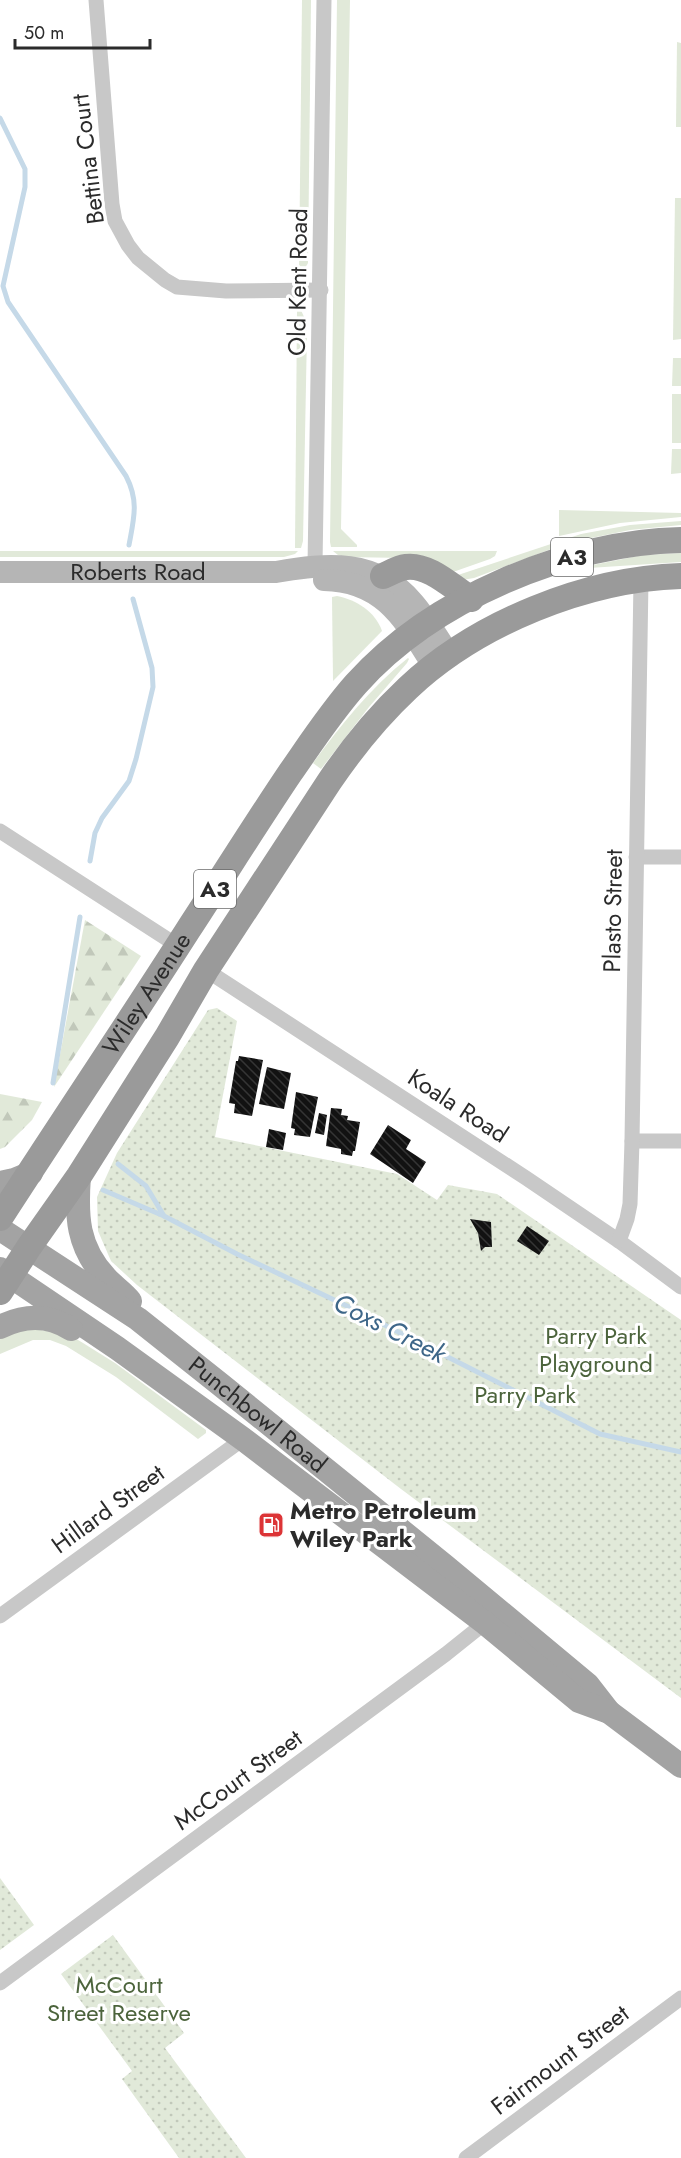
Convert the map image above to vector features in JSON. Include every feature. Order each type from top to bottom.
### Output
[{"type":"highway","name":"A3","points":[[420,628],[507,580],[580,555],[625,545],[681,540]]},
{"type":"highway","points":[[383,576],[401,568],[415,567],[431,573],[471,599]]},
{"type":"highway","name":"A3","points":[[442,662],[483,634],[523,614],[573,595],[641,580],[681,576]]},
{"type":"highway","name":"Wiley Avenue","points":[[0,1218],[329,716],[358,682],[420,628]]},
{"type":"highway","name":"Wiley Avenue","points":[[29,1247],[79,1176],[167,1037],[206,970],[347,756],[381,715],[410,687],[442,662]]},
{"type":"highway","name":"A3","points":[[4,1279],[29,1247]]},
{"type":"main road","name":"Roberts Road","points":[[0,572],[276,572],[315,565],[363,569],[383,576],[412,600],[420,628],[442,662]]},
{"type":"main road","name":"Roberts Road","points":[[276,572],[315,580],[353,583],[369,590],[420,628]]},
{"type":"main road","points":[[0,1183],[30,1173]]},
{"type":"main road","points":[[79,1176],[77,1216],[85,1246],[106,1277],[129,1298],[138,1319]]},
{"type":"main road","name":"Punchbowl Road","points":[[0,1229],[138,1319],[493,1617]]},
{"type":"main road","name":"Punchbowl Road","points":[[4,1279],[117,1348],[588,1684],[609,1712],[681,1766]]},
{"type":"main road","points":[[0,1327],[22,1318],[41,1317],[60,1321],[89,1340],[117,1348]]},
{"type":"street","name":"Bettina Court","points":[[96,0],[112,204],[115,221],[128,246],[144,263],[177,287],[226,291],[321,291]]},
{"type":"street","name":"Old Kent Road","points":[[315,565],[324,0]]},
{"type":"street","name":"Plasto Street","points":[[619,1241],[630,1204],[641,580]]},
{"type":"street","points":[[0,831],[178,946]]},
{"type":"street","points":[[636,857],[681,857]]},
{"type":"street","name":"Koala Road","points":[[206,970],[444,1123],[619,1241],[681,1287]]},
{"type":"street","points":[[632,1141],[681,1141]]},
{"type":"street","name":"Hillard Street","points":[[0,1616],[243,1439]]},
{"type":"street","name":"McCourt Street","points":[[0,1983],[493,1617]]},
{"type":"street","name":"Fairmount Street","points":[[466,2158],[681,1998]]},
{"type":"green space","points":[[302,0],[311,0],[308,263],[301,275],[299,272]]},
{"type":"green space","points":[[337,0],[350,0],[341,529],[357,547],[331,547],[330,542]]},
{"type":"green space","points":[[677,42],[681,43],[681,127],[676,127]]},
{"type":"green space","points":[[675,198],[681,198],[681,339],[673,340]]},
{"type":"green space","points":[[300,308],[307,332],[303,541],[301,548],[295,548],[297,311]]},
{"type":"green space","points":[[673,358],[681,358],[681,386],[672,386]]},
{"type":"green space","points":[[672,394],[681,394],[681,443],[672,443]]},
{"type":"green space","points":[[672,449],[681,449],[681,473],[671,474]]},
{"type":"green space","points":[[559,510],[681,513],[681,517],[620,523],[559,536]]},
{"type":"green space","points":[[681,521],[681,525],[630,530],[567,543],[474,578],[462,580],[458,575],[581,534],[630,525]]},
{"type":"green space","points":[[0,551],[298,551],[284,557],[0,557]]},
{"type":"green space","points":[[333,551],[497,551],[490,559],[453,572],[405,558],[345,557]]},
{"type":"green space","points":[[681,553],[681,562],[589,568],[588,566],[643,555]]},
{"type":"green space","points":[[337,596],[364,607],[375,618],[382,631],[333,681],[332,597]]},
{"type":"green space","points":[[408,658],[407,663],[321,769],[313,763],[357,708]]},
{"type":"green space","points":[[85,920],[141,956],[54,1087]]},
{"type":"green space","name":"Parry Park","points":[[217,1008],[237,1021],[215,1137],[397,1174],[437,1200],[448,1185],[497,1194],[681,1320],[681,1698],[401,1489],[137,1285],[111,1261],[98,1231],[97,1197],[117,1153],[208,1010]]},
{"type":"green space","points":[[0,1094],[42,1102],[32,1120],[5,1147],[0,1149]]},
{"type":"green space","points":[[24,1326],[73,1337],[115,1363],[206,1430],[206,1433],[198,1439],[116,1377],[66,1346],[50,1340],[33,1340],[0,1354],[0,1335]]},
{"type":"green space","points":[[0,1878],[34,1925],[0,1950]]},
{"type":"green space","name":"McCourt Street Reserve","points":[[113,1935],[184,2033],[165,2048],[246,2158],[179,2158],[122,2079],[132,2071],[61,1974]]},
{"type":"building","points":[[239,1056],[263,1060],[252,1116],[234,1113],[235,1104],[229,1103],[236,1061]]},
{"type":"building","points":[[267,1067],[291,1073],[284,1109],[259,1104]]},
{"type":"building","points":[[296,1092],[318,1097],[310,1137],[294,1135],[295,1129],[291,1128]]},
{"type":"building","points":[[331,1108],[342,1109],[341,1115],[348,1116],[347,1120],[360,1122],[352,1156],[341,1154],[341,1149],[326,1146]]},
{"type":"building","points":[[319,1113],[327,1115],[324,1135],[315,1133]]},
{"type":"building","points":[[388,1125],[411,1140],[406,1149],[426,1162],[413,1183],[370,1154]]},
{"type":"building","points":[[269,1129],[286,1133],[283,1150],[266,1147]]},
{"type":"building","points":[[470,1219],[491,1222],[492,1247],[485,1247],[481,1251],[478,1233]]},
{"type":"building","points":[[527,1226],[549,1241],[539,1255],[517,1241]]},
{"type":"waterway","points":[[0,118],[25,169],[25,187],[3,286],[8,302],[126,476],[134,502],[134,518],[129,545]]},
{"type":"waterway","points":[[90,861],[95,833],[102,818],[129,781],[153,687],[152,668],[133,599]]},
{"type":"waterway","points":[[53,1083],[80,917]]},
{"type":"waterway","points":[[118,1164],[146,1186],[164,1216]]},
{"type":"waterway","name":"Coxs Creek","points":[[103,1190],[164,1216],[600,1434],[681,1452]]},
{"type":"place","name":"Metro Petroleum Wiley Park","points":[[271,1525]]},
{"type":"park label","name":"Parry Park Playground","points":[[596,1350]]}]
